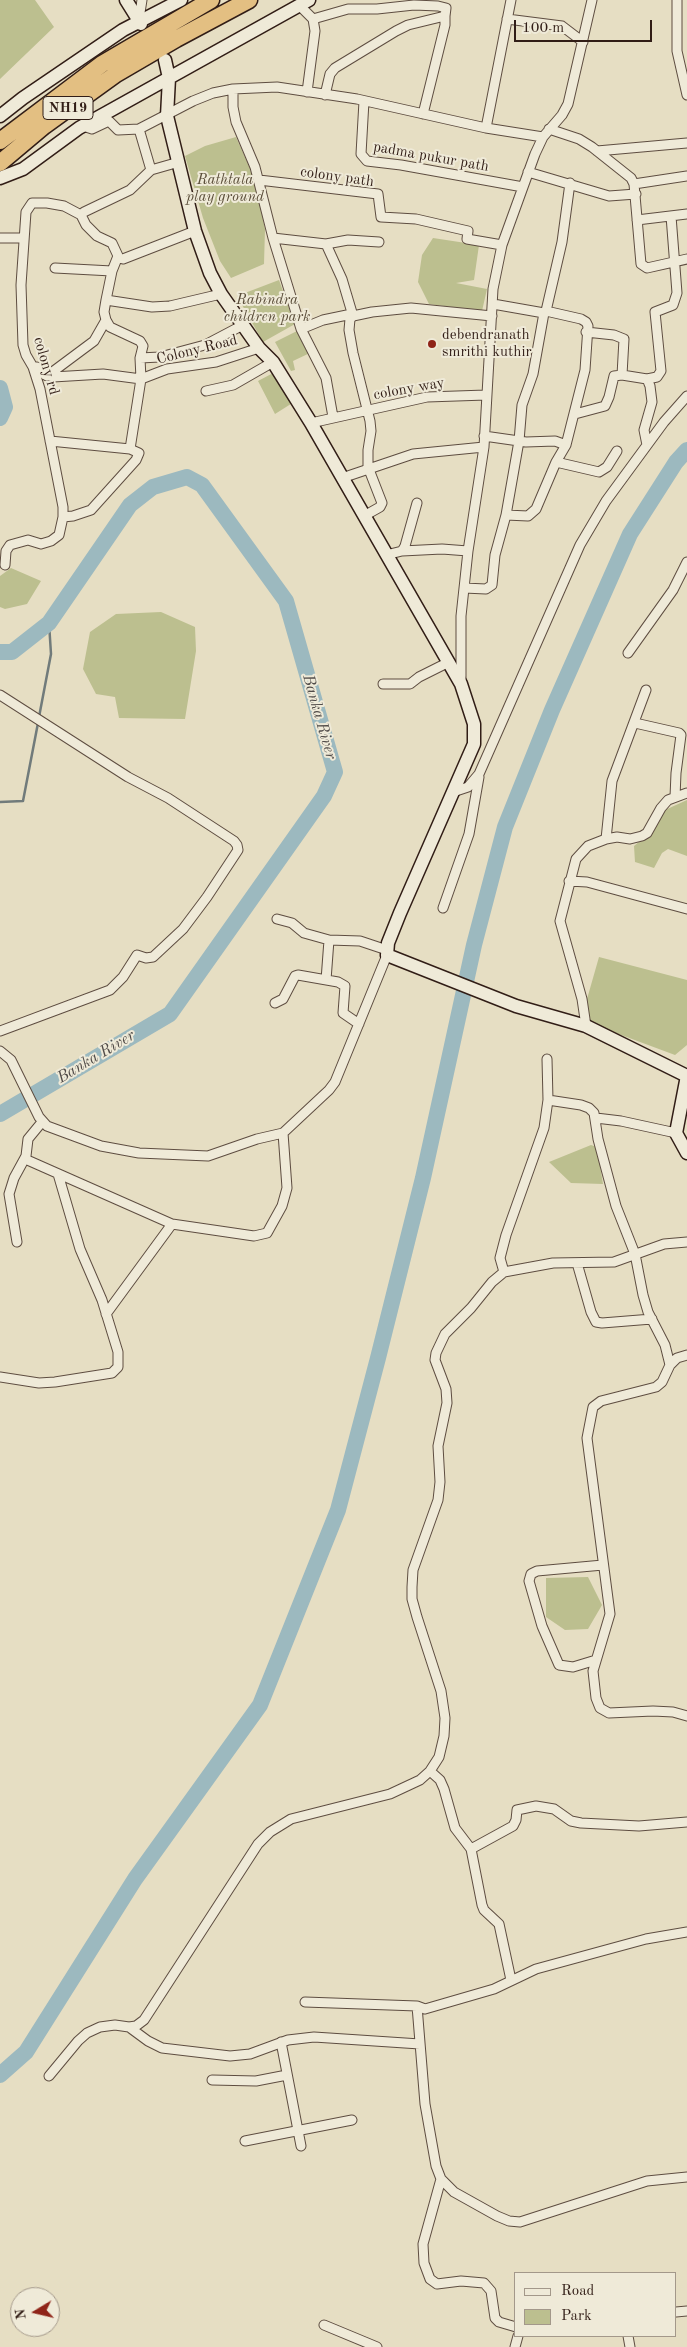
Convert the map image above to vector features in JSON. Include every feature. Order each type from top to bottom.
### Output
[{"type":"highway","name":"NH19","points":[[0,141],[102,64],[211,0]]},
{"type":"highway","name":"NH19","points":[[0,163],[44,126],[116,74],[249,0]]},
{"type":"main road","points":[[126,0],[140,22]]},
{"type":"main road","points":[[0,116],[23,98],[108,41],[181,0]]},
{"type":"main road","points":[[0,178],[23,169],[83,126],[304,3]]},
{"type":"main road","points":[[165,60],[169,78],[167,116],[195,231],[210,273],[221,294],[243,326],[259,348],[274,362],[311,423],[449,662],[469,704],[476,734],[474,744],[400,913],[387,953],[516,1006],[586,1026],[687,1077],[676,1133],[687,1153]]},
{"type":"street","points":[[140,22],[142,0]]},
{"type":"street","points":[[486,128],[511,0]]},
{"type":"street","points":[[461,684],[464,588],[484,447],[489,316],[493,304],[493,289],[502,245],[528,172],[543,137],[562,115],[568,104],[592,0]]},
{"type":"street","points":[[677,0],[677,51],[687,95]]},
{"type":"street","points":[[304,3],[313,18],[315,46],[307,92]]},
{"type":"street","points":[[313,18],[348,9],[377,9],[414,5],[445,8]]},
{"type":"street","points":[[325,94],[330,74],[334,68],[396,31],[445,8]]},
{"type":"street","points":[[423,114],[445,25],[445,8]]},
{"type":"street","points":[[508,19],[562,26],[583,42]]},
{"type":"street","points":[[83,126],[92,129],[109,121],[118,130],[139,129],[213,93],[232,89],[277,87],[364,101],[486,128],[543,137]]},
{"type":"street","points":[[232,89],[236,122],[259,180],[273,238],[302,328],[326,378],[333,417]]},
{"type":"street","name":"padma pukur path","points":[[364,101],[361,154],[367,161],[401,165],[523,187]]},
{"type":"street","points":[[139,129],[151,170]]},
{"type":"street","points":[[549,129],[578,139],[597,151],[631,178],[636,194],[643,267],[652,268],[687,260]]},
{"type":"street","points":[[597,151],[687,143]]},
{"type":"street","points":[[33,367],[37,367],[48,376],[94,342],[106,320],[104,312],[106,300],[112,271],[118,256],[112,243],[90,230],[81,215],[89,209],[130,190],[151,170],[179,162]]},
{"type":"street","points":[[528,172],[609,196],[636,194]]},
{"type":"street","points":[[634,184],[687,176]]},
{"type":"street","name":"colony path","points":[[259,180],[378,194],[381,217],[416,219],[468,231],[467,239],[502,245]]},
{"type":"street","points":[[464,588],[486,589],[492,585],[495,555],[506,515],[519,441],[522,405],[538,353],[545,312],[562,242],[570,183]]},
{"type":"street","name":"colony rd","points":[[5,565],[8,548],[28,540],[41,544],[51,541],[59,535],[63,517],[63,507],[50,441],[33,367],[26,355],[22,328],[26,212],[32,204],[57,204],[81,215]]},
{"type":"street","points":[[637,220],[687,214]]},
{"type":"street","points":[[575,414],[605,406],[609,397],[612,378],[622,375],[647,379],[657,377],[661,372],[655,312],[669,308],[675,301],[675,262],[670,216]]},
{"type":"street","points":[[118,256],[127,258],[195,231]]},
{"type":"street","points":[[0,238],[24,238]]},
{"type":"street","points":[[273,238],[326,244],[348,240],[378,242]]},
{"type":"street","points":[[326,244],[342,279],[352,317],[348,330],[367,411]]},
{"type":"street","points":[[55,268],[112,271]]},
{"type":"street","points":[[106,300],[152,307],[170,306],[221,294]]},
{"type":"street","points":[[493,304],[584,320],[588,326],[586,332],[585,370],[566,445],[556,462],[534,513],[523,517],[506,515]]},
{"type":"street","points":[[302,328],[341,316],[347,315],[352,317],[393,308],[489,316]]},
{"type":"street","name":"Colony Road","points":[[106,320],[110,327],[140,341],[143,346],[140,358],[141,379],[130,449]]},
{"type":"street","points":[[140,358],[160,357],[196,348],[243,326]]},
{"type":"street","points":[[586,332],[614,334],[624,339],[622,375]]},
{"type":"street","name":"Colony Road","points":[[48,376],[103,374],[141,379],[167,369],[216,362],[259,348]]},
{"type":"street","points":[[206,391],[233,385],[274,362]]},
{"type":"street","points":[[647,379],[652,402],[644,430],[647,445]]},
{"type":"street","name":"colony way","points":[[311,423],[427,397],[486,395]]},
{"type":"street","points":[[443,908],[469,834],[479,774],[580,545],[606,501],[647,445],[687,396]]},
{"type":"street","name":"colony way","points":[[364,516],[380,507],[382,503],[368,467],[371,431],[367,411]]},
{"type":"street","points":[[484,436],[519,441],[549,441],[566,445]]},
{"type":"street","points":[[50,441],[136,450],[139,456],[91,510],[63,517]]},
{"type":"street","points":[[342,478],[368,467],[413,454],[484,447]]},
{"type":"street","points":[[556,462],[600,472],[607,466],[617,451]]},
{"type":"street","points":[[402,551],[406,546],[417,503]]},
{"type":"street","points":[[386,555],[402,551],[442,549],[468,551]]},
{"type":"street","points":[[628,653],[673,590],[687,562]]},
{"type":"street","points":[[383,684],[410,684],[419,677],[449,662]]},
{"type":"street","points":[[606,839],[612,781],[646,690]]},
{"type":"street","points":[[0,695],[128,777],[168,798],[234,841],[238,850],[183,929],[153,957],[146,958],[137,955],[123,977],[110,990],[0,1031]]},
{"type":"street","points":[[635,723],[672,731],[681,735],[675,797]]},
{"type":"street","points":[[453,792],[468,787],[479,774]]},
{"type":"street","points":[[586,1026],[582,999],[560,921],[569,881],[580,852],[588,846],[606,839],[630,839],[642,836],[650,829],[660,808],[675,797],[687,793]]},
{"type":"street","points":[[569,881],[586,882],[687,909]]},
{"type":"street","points":[[0,1051],[8,1056],[16,1069],[39,1122],[54,1130],[101,1146],[139,1153],[173,1156],[208,1156],[257,1139],[284,1134],[332,1086],[387,953],[360,941],[329,940],[304,933],[292,923],[277,920]]},
{"type":"street","points":[[326,980],[329,940]]},
{"type":"street","points":[[275,1003],[283,999],[294,976],[298,975],[338,982],[345,986],[342,1013],[359,1024]]},
{"type":"street","points":[[504,1272],[501,1254],[524,1183],[542,1137],[548,1100],[547,1059]]},
{"type":"street","points":[[548,1100],[589,1108],[596,1118],[598,1139],[616,1206],[635,1254],[642,1295],[665,1345],[670,1365]]},
{"type":"street","points":[[596,1118],[621,1121],[676,1133]]},
{"type":"street","points":[[17,1242],[9,1194],[14,1178],[25,1159],[28,1139],[39,1122]]},
{"type":"street","points":[[25,1159],[172,1224],[254,1236],[267,1233],[286,1196],[287,1174],[283,1146],[284,1134]]},
{"type":"street","points":[[0,1377],[38,1383],[112,1373],[118,1368],[120,1359],[106,1314],[80,1249],[58,1174]]},
{"type":"street","points":[[106,1314],[172,1224]]},
{"type":"street","points":[[49,2076],[78,2041],[88,2033],[100,2027],[115,2025],[136,2026],[144,2020],[253,1852],[270,1832],[291,1819],[390,1794],[420,1780],[430,1771],[444,1736],[445,1718],[441,1691],[412,1599],[412,1587],[413,1570],[438,1500],[440,1482],[438,1446],[446,1403],[446,1389],[437,1368],[436,1353],[445,1334],[471,1308],[492,1282],[504,1272],[553,1264],[614,1262],[664,1244],[687,1242]]},
{"type":"street","points":[[577,1263],[591,1312],[596,1322],[652,1319]]},
{"type":"street","points":[[687,1355],[676,1358],[670,1365],[662,1382],[656,1387],[601,1402],[593,1406],[588,1438],[610,1614],[593,1671],[596,1698],[600,1708],[609,1713],[659,1712],[687,1716]]},
{"type":"street","points":[[596,1660],[573,1667],[559,1665],[542,1626],[529,1580],[531,1574],[537,1571],[603,1565]]},
{"type":"street","points":[[430,1771],[440,1780],[444,1789],[455,1828],[471,1848],[482,1904],[484,1910],[499,1924],[512,1980]]},
{"type":"street","points":[[471,1848],[496,1833],[510,1828],[515,1823],[517,1810],[536,1806],[554,1808],[571,1821],[581,1823],[639,1826],[687,1822]]},
{"type":"street","points":[[305,2002],[417,2006],[425,2008],[494,1989],[536,1969],[646,1939],[687,1932]]},
{"type":"street","points":[[417,2006],[429,2129],[436,2166],[441,2179],[454,2192],[497,2216],[509,2221],[520,2222],[647,2181],[687,2177]]},
{"type":"street","points":[[129,2027],[148,2041],[162,2048],[230,2056],[250,2054],[281,2042],[314,2036],[420,2044]]},
{"type":"street","points":[[281,2042],[301,2146]]},
{"type":"street","points":[[212,2080],[256,2081],[287,2074]]},
{"type":"street","points":[[244,2141],[352,2120]]},
{"type":"street","points":[[441,2179],[423,2244],[424,2263],[430,2279],[437,2284],[461,2281],[484,2283],[491,2291],[495,2318],[499,2322],[514,2326]]},
{"type":"street","points":[[324,2325],[378,2347]]},
{"type":"green space","points":[[0,0],[35,0],[54,27],[0,79]]},
{"type":"green space","name":"Rathtala play ground","points":[[236,137],[253,175],[259,201],[265,229],[264,264],[231,278],[220,261],[203,218],[185,156],[205,146]]},
{"type":"green space","points":[[433,238],[479,245],[474,280],[456,283],[487,289],[482,311],[429,304],[418,282],[422,255]]},
{"type":"green space","name":"Rabindra children park","points":[[279,280],[295,324],[263,342],[237,296]]},
{"type":"green space","points":[[301,329],[312,352],[293,361],[295,370],[291,371],[275,342]]},
{"type":"green space","points":[[277,371],[294,402],[275,414],[258,381]]},
{"type":"green space","points":[[11,568],[41,581],[27,604],[5,609],[0,607],[0,576]]},
{"type":"green space","points":[[161,612],[195,627],[196,651],[185,719],[119,718],[115,697],[96,694],[83,669],[90,632],[116,614]]},
{"type":"green space","points":[[687,800],[687,856],[668,849],[662,853],[654,868],[635,862],[634,846],[647,835],[665,810]]},
{"type":"green space","points":[[599,957],[687,980],[687,1045],[675,1055],[581,1020]]},
{"type":"green space","points":[[591,1145],[597,1147],[603,1184],[571,1183],[549,1162]]},
{"type":"green space","points":[[588,1577],[602,1605],[588,1629],[565,1630],[546,1617],[546,1578]]},
{"type":"waterway","name":"Banka River","points":[[0,388],[5,407],[0,418]]},
{"type":"waterway","points":[[0,2075],[26,2052],[135,1879],[260,1705],[338,1510],[423,1178],[474,945],[505,827],[552,710],[630,534],[676,462],[687,450]]},
{"type":"waterway","name":"Banka River","points":[[0,652],[12,652],[49,623],[130,505],[153,487],[187,477],[202,485],[286,601],[335,772],[324,796],[170,1014],[0,1114]]},
{"type":"waterway","points":[[39,717],[51,654],[49,623]]},
{"type":"waterway","points":[[0,802],[23,801],[38,723]]},
{"type":"place","name":"debendranath smrithi kuthir","points":[[432,344]]}]
